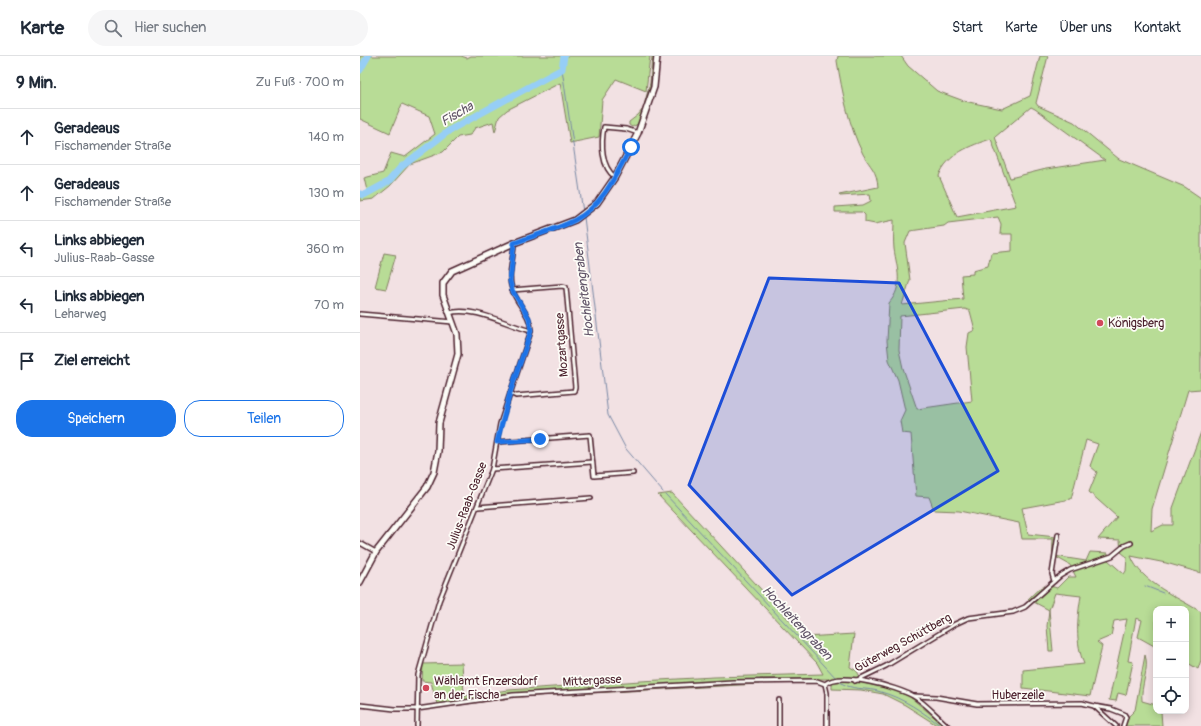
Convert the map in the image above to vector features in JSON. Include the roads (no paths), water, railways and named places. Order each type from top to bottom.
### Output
[{"type":"main road","points":[[360,582],[376,552],[427,487],[434,472],[437,460],[439,423],[458,354],[458,338],[442,288],[446,276],[460,267],[514,243],[566,224],[583,215],[601,199],[615,177],[638,133],[652,93],[657,56]]},
{"type":"street","points":[[615,177],[609,173],[606,165],[602,138],[604,127],[626,129],[638,133]]},
{"type":"street","points":[[449,313],[460,311],[489,317],[531,331],[529,318],[512,290],[510,281],[514,243]]},
{"type":"street","name":"Mozartgasse","points":[[510,393],[516,396],[574,391],[566,287],[562,286],[512,290]]},
{"type":"street","points":[[360,314],[453,322]]},
{"type":"street","name":"Julius-Raab-Gasse","points":[[417,726],[418,675],[439,601],[492,469],[497,442],[510,393],[531,331]]},
{"type":"street","points":[[497,442],[590,435],[594,476],[633,473]]},
{"type":"street","points":[[492,469],[592,462]]},
{"type":"street","points":[[478,507],[591,498]]},
{"type":"street","points":[[1054,581],[1052,574],[1058,535]]},
{"type":"street","name":"Güterweg Schüttberg","points":[[855,681],[871,674],[955,624],[968,618],[1013,612],[1025,607],[1054,581],[1070,570],[1112,556],[1124,546],[1131,543]]},
{"type":"street","points":[[360,544],[376,552]]},
{"type":"street","points":[[869,682],[871,674]]},
{"type":"street","points":[[827,726],[827,693],[825,684],[839,678],[882,685],[914,696],[948,726]]},
{"type":"street","name":"Mittergasse","points":[[360,705],[395,709],[417,709],[521,694],[733,682],[818,681],[825,684]]},
{"type":"street","name":"Huberzeile","points":[[914,696],[936,697],[977,704],[1082,702],[1111,709],[1124,714],[1126,717],[1123,726]]},
{"type":"street","points":[[779,726],[780,700]]},
{"type":"street","points":[[1094,706],[1116,726]]},
{"type":"waterway","name":"Fischa","points":[[360,70],[368,56]]},
{"type":"waterway","name":"Fischa","points":[[360,194],[364,195],[388,182],[401,167],[450,130],[562,69],[564,56]]},
{"type":"waterway","name":"Hochleitengraben","points":[[562,69],[583,212]]},
{"type":"waterway","name":"Hochleitengraben","points":[[584,217],[608,415],[626,449],[663,492]]},
{"type":"waterway","name":"Hochleitengraben","points":[[666,495],[837,679]]},
{"type":"waterway","points":[[1145,586],[1163,593]]},
{"type":"waterway","name":"Hochleitengraben","points":[[839,681],[853,688],[876,691],[897,698],[920,711],[941,726]]},
{"type":"place","name":"Königsberg","points":[[1100,323]]},
{"type":"place","name":"Wählamt Enzersdorf an der Fischa","points":[[426,688]]}]
